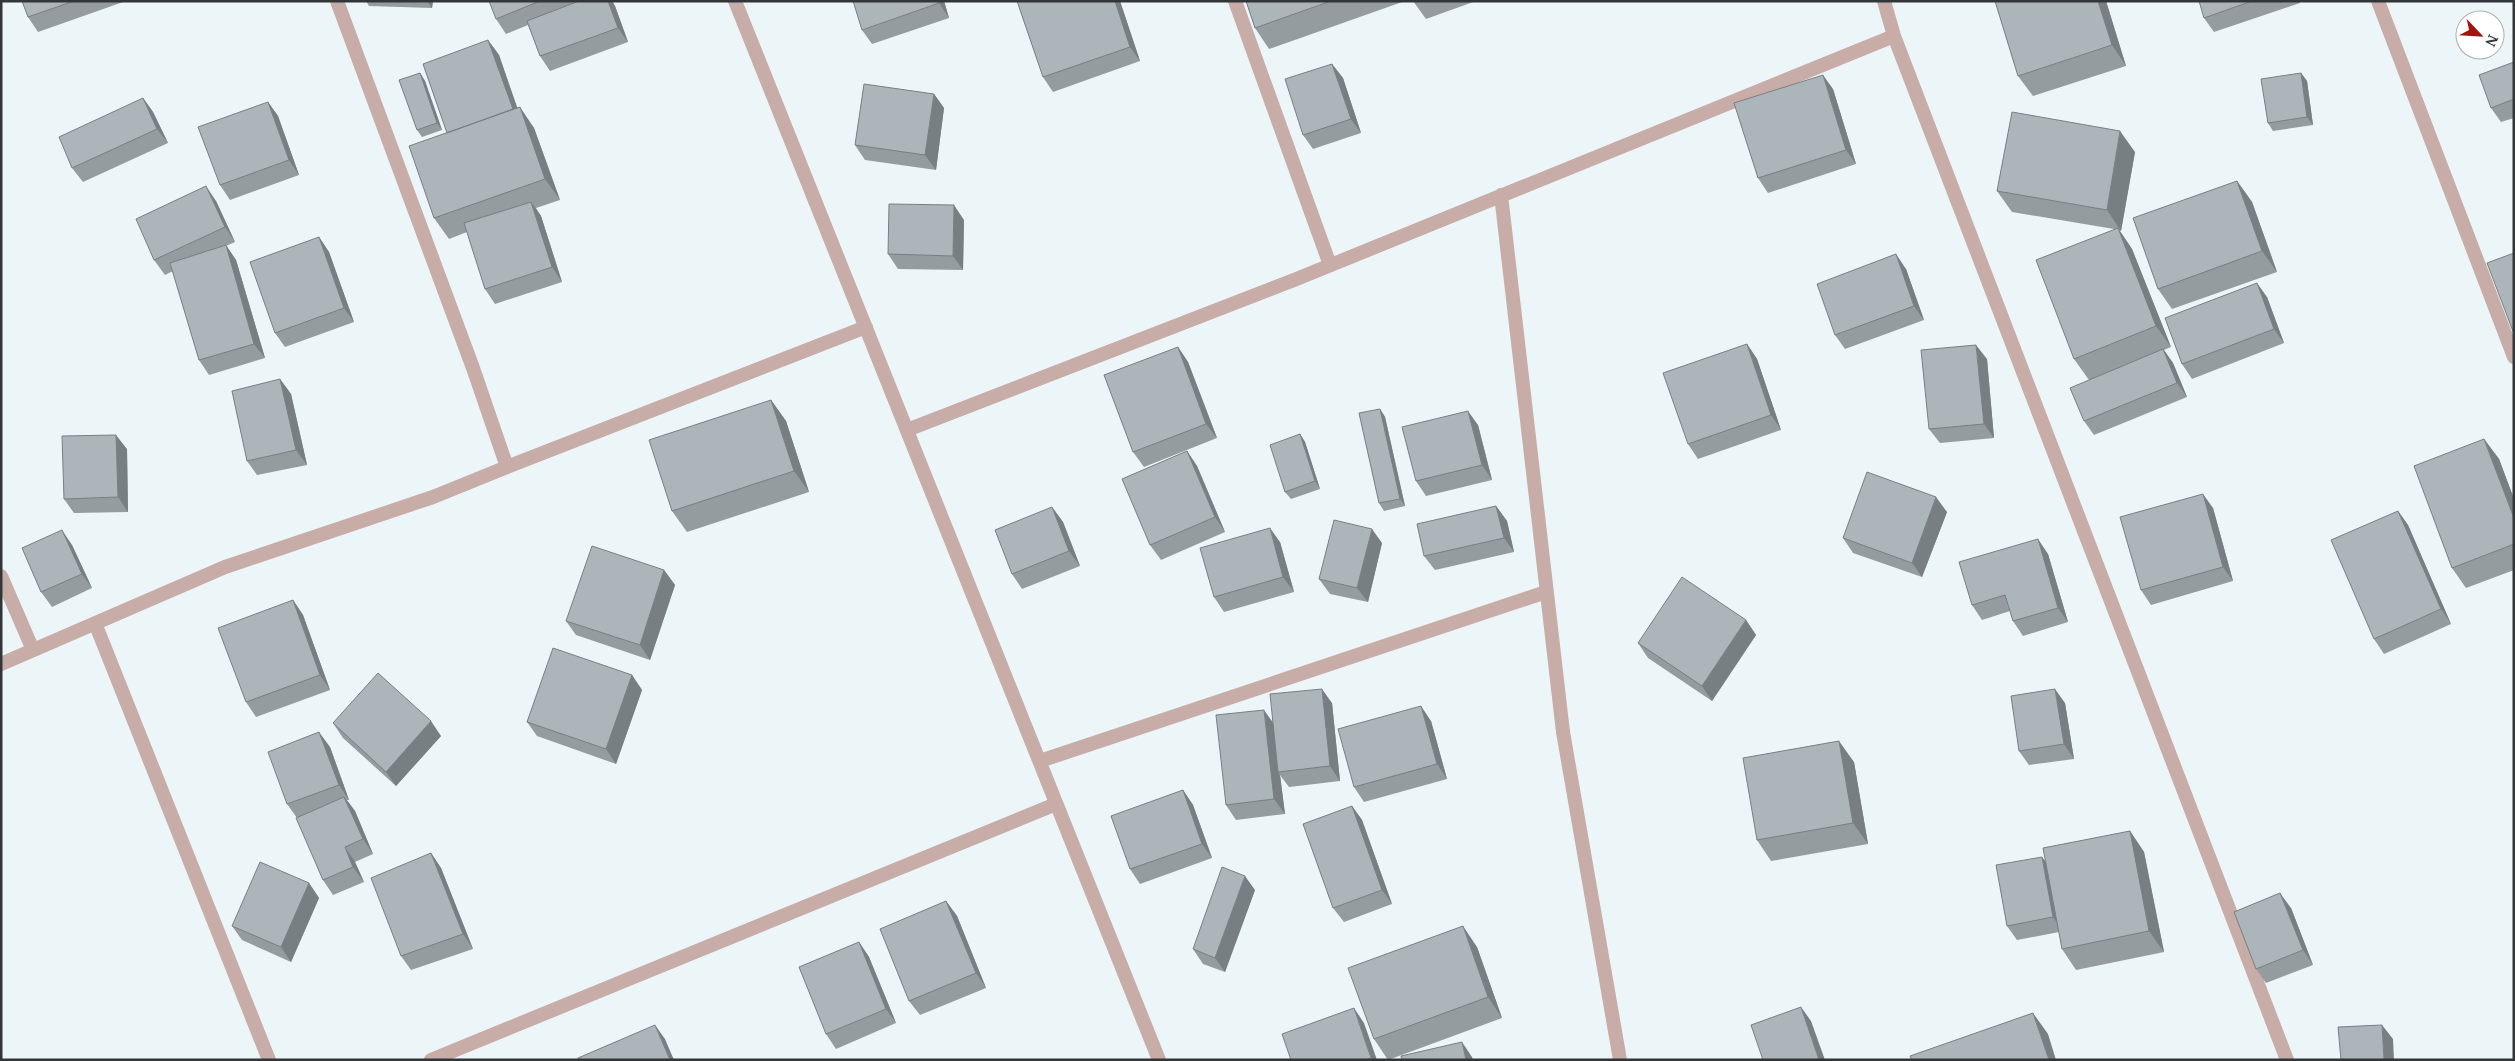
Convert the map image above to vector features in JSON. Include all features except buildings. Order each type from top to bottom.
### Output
[{"type":"street","points":[[336,1],[469,359],[507,467]]},
{"type":"street","points":[[735,1],[1159,1060]]},
{"type":"street","points":[[1234,1],[1330,265]]},
{"type":"street","points":[[1884,1],[1894,36],[2287,1060]]},
{"type":"street","points":[[2378,1],[2514,357]]},
{"type":"street","points":[[907,430],[1330,265],[1894,36]]},
{"type":"street","points":[[1501,195],[1563,732],[1620,1060]]},
{"type":"street","points":[[1,664],[225,567],[433,498],[507,467],[866,327]]},
{"type":"street","points":[[1,576],[33,650]]},
{"type":"street","points":[[1040,761],[1546,592]]},
{"type":"street","points":[[95,623],[269,1060]]},
{"type":"street","points":[[431,1060],[1056,804]]}]
